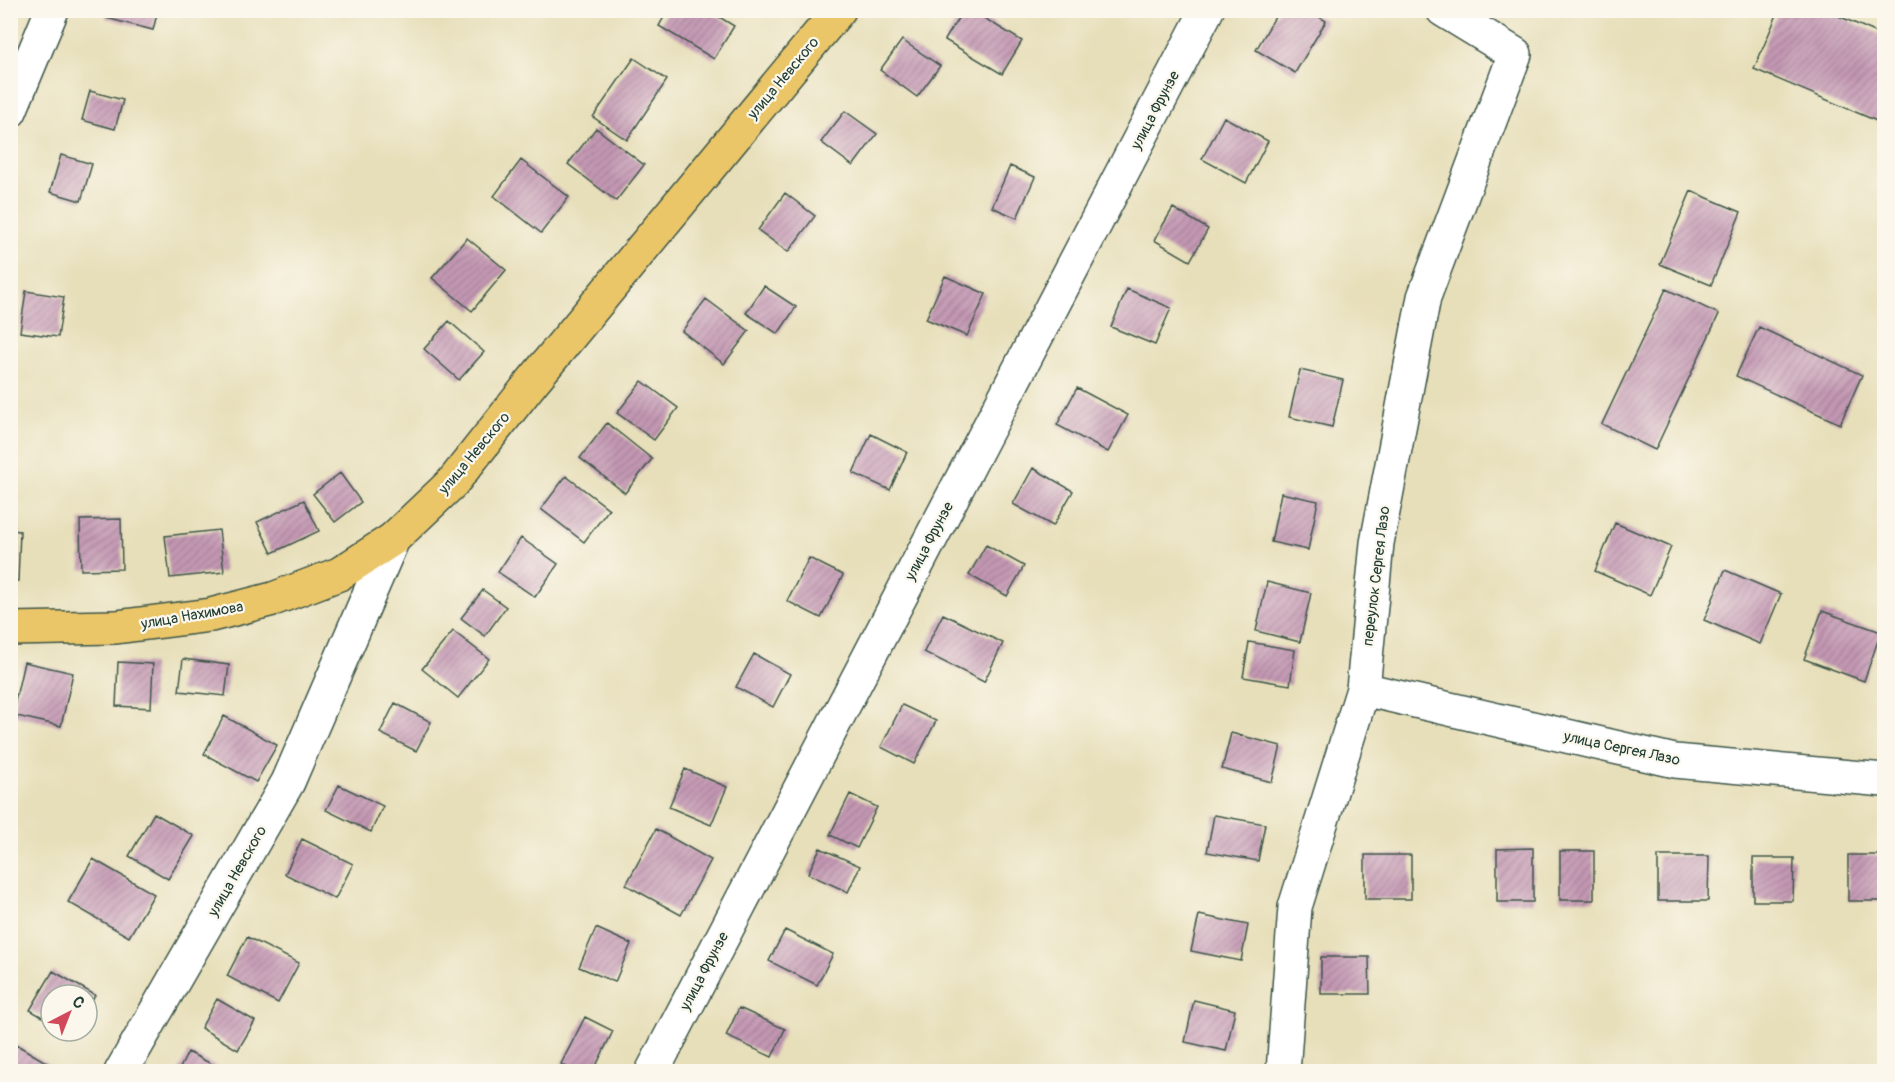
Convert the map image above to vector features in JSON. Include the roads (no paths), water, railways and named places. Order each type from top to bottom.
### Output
[{"type":"main road","name":"улица Невского","points":[[393,539],[453,482],[539,373],[838,10]]},
{"type":"main road","name":"улица Нахимова","points":[[10,629],[116,627],[212,615],[273,599],[339,574],[393,539]]},
{"type":"street","points":[[10,111],[52,10]]},
{"type":"street","name":"улица Фрунзе","points":[[652,1071],[1208,10]]},
{"type":"street","name":"переулок Сергея Лазо","points":[[1283,1071],[1295,908],[1363,689],[1377,543],[1424,297],[1515,54],[1443,10]]},
{"type":"street","name":"улица Невского","points":[[122,1071],[288,782],[393,539]]},
{"type":"street","name":"улица Сергея Лазо","points":[[1363,689],[1675,761],[1884,780]]}]
